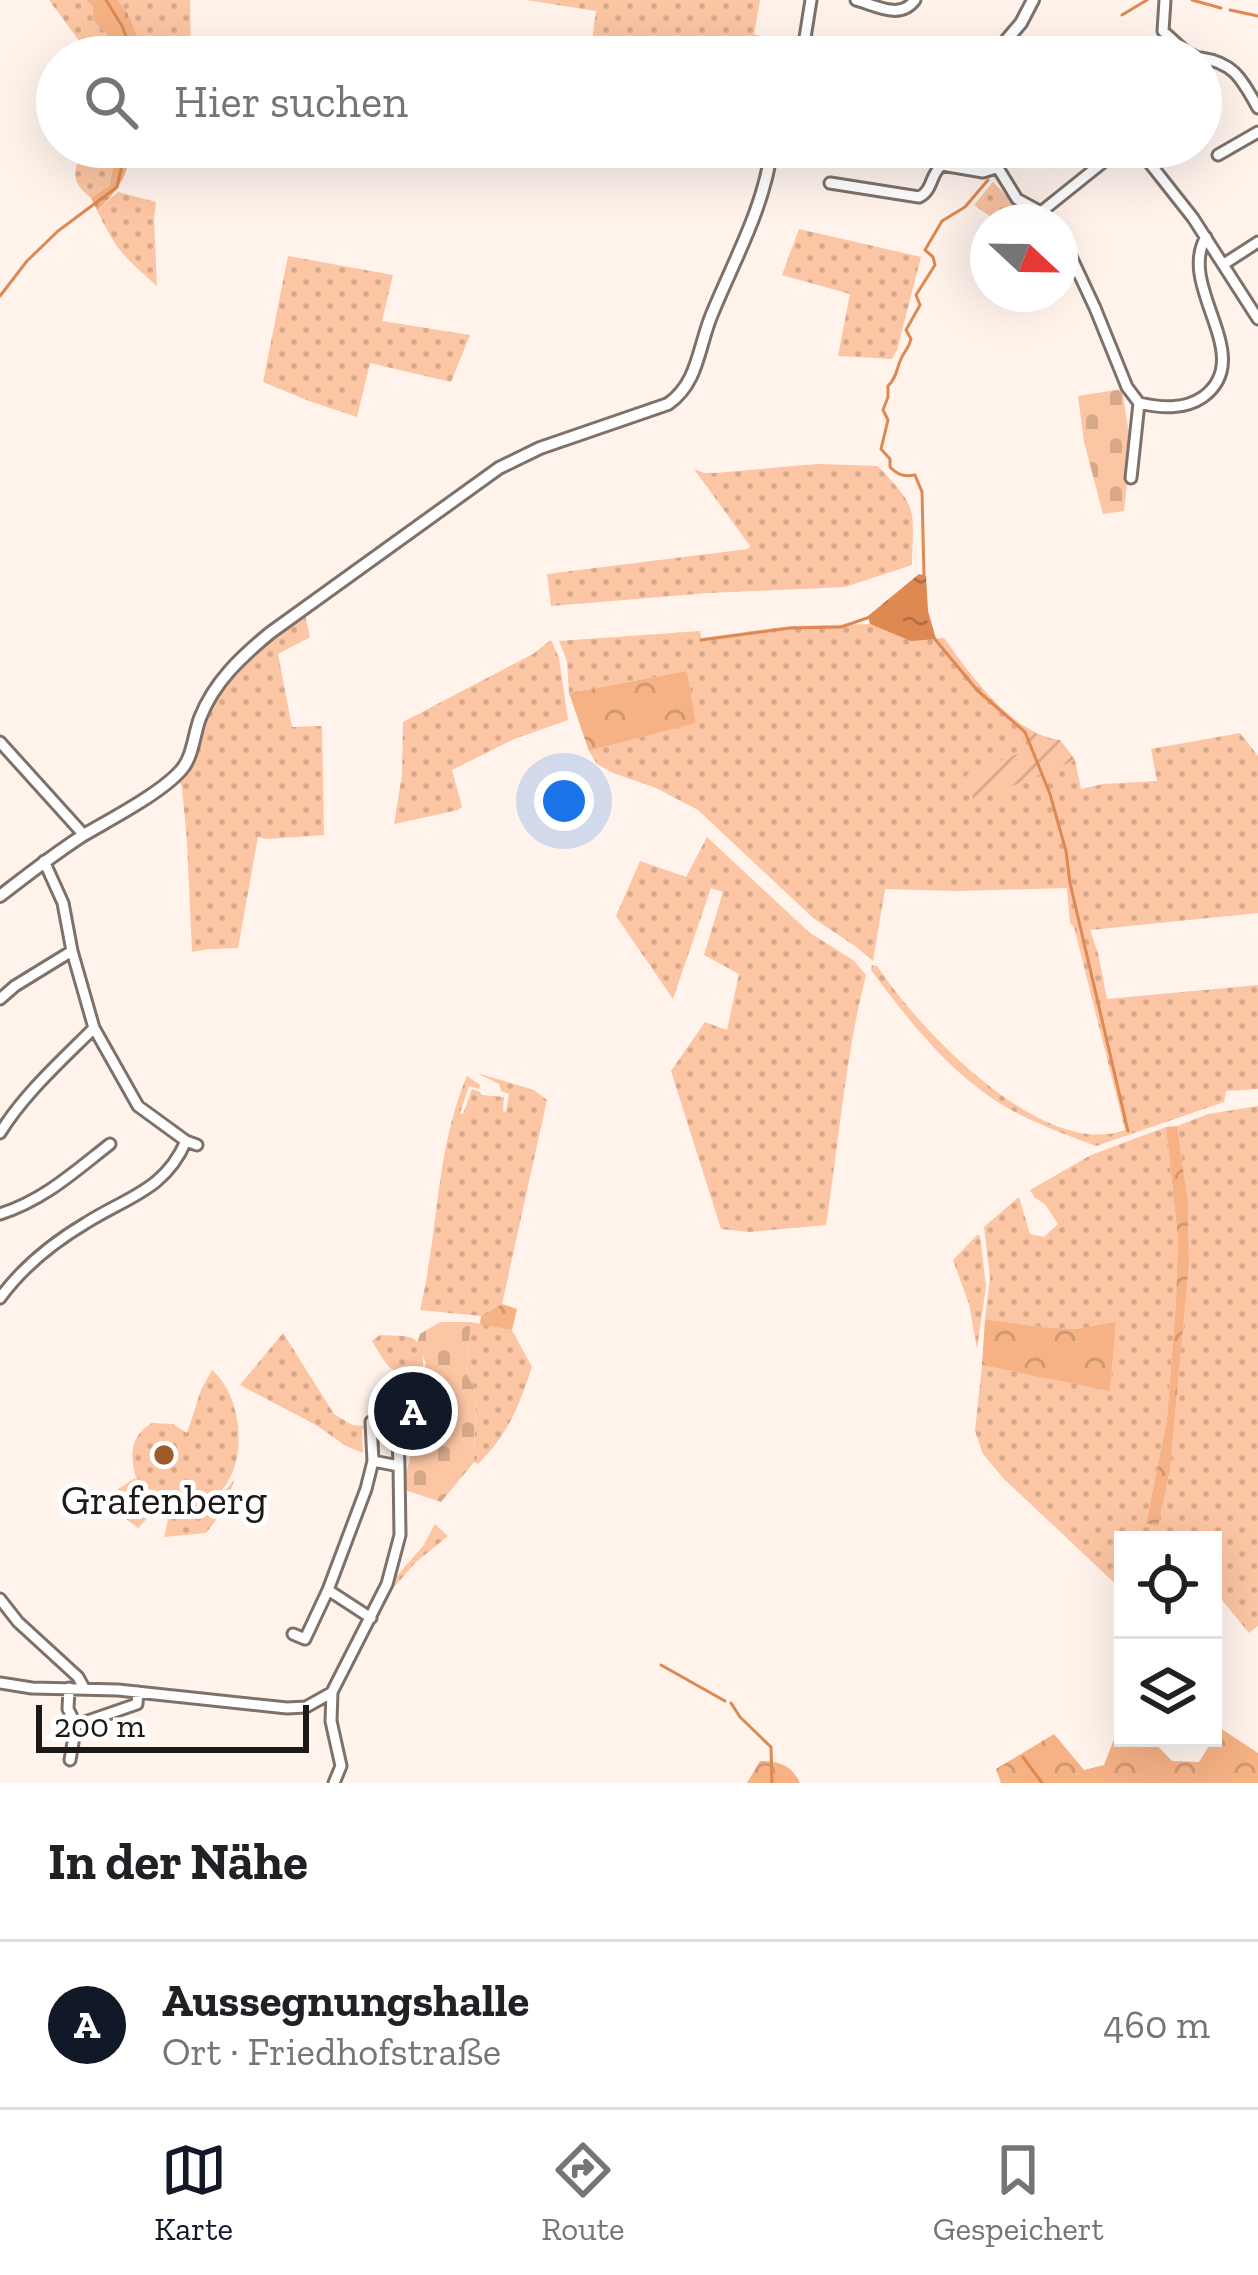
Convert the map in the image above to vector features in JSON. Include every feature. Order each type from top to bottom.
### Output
[{"type":"street","points":[[805,36],[812,0]]},
{"type":"street","points":[[856,0],[898,12],[915,0]]},
{"type":"street","points":[[1010,36],[1033,0]]},
{"type":"street","points":[[1165,0],[1163,31],[1168,36]]},
{"type":"street","points":[[1222,64],[1234,70],[1258,108]]},
{"type":"street","points":[[1222,153],[1258,132]]},
{"type":"street","points":[[0,896],[184,767],[211,696],[242,657],[270,633],[499,468],[681,395],[750,230],[768,168]]},
{"type":"street","points":[[830,183],[919,197],[939,168]]},
{"type":"street","points":[[960,168],[983,172],[996,168],[1017,199],[1026,204]]},
{"type":"street","points":[[1051,204],[1096,168]]},
{"type":"street","points":[[1153,168],[1216,251],[1258,319]]},
{"type":"street","points":[[1139,403],[1189,404],[1206,395],[1220,375],[1222,345],[1198,274],[1205,237]]},
{"type":"street","points":[[1224,264],[1258,242]]},
{"type":"street","points":[[1199,260],[1216,251]]},
{"type":"street","points":[[1078,270],[1127,387],[1139,403],[1131,478]]},
{"type":"street","points":[[0,742],[84,835]]},
{"type":"street","points":[[0,1298],[17,1277],[86,1222],[128,1202],[164,1177],[192,1143],[137,1106],[94,1028],[63,903],[44,861]]},
{"type":"street","points":[[0,999],[72,951]]},
{"type":"street","points":[[0,1133],[94,1028]]},
{"type":"street","points":[[0,1214],[54,1190],[110,1144]]},
{"type":"street","points":[[292,1634],[305,1639],[328,1590],[373,1461],[371,1422],[390,1414],[398,1438],[400,1534],[387,1583],[332,1693],[331,1721],[341,1766],[334,1783]]},
{"type":"street","points":[[373,1461],[399,1466]]},
{"type":"street","points":[[328,1590],[371,1618]]},
{"type":"street","points":[[0,1599],[84,1688]]},
{"type":"street","points":[[0,1683],[287,1708],[306,1707],[332,1693]]},
{"type":"street","points":[[68,1688],[68,1709],[76,1725],[70,1760]]},
{"type":"street","points":[[76,1725],[136,1704],[138,1692]]},
{"type":"street","points":[[306,1707],[331,1721]]},
{"type":"green space","points":[[49,0],[86,0],[93,7],[92,20],[109,36],[76,36]]},
{"type":"green space","points":[[86,0],[118,0],[137,36],[109,36],[92,20],[93,7]]},
{"type":"green space","points":[[118,0],[190,0],[191,36],[137,36]]},
{"type":"green space","points":[[526,0],[760,0],[754,34],[761,36],[593,36],[596,11]]},
{"type":"green space","points":[[77,168],[113,168],[110,185],[91,198],[75,175]]},
{"type":"green space","points":[[113,168],[127,168],[116,190],[97,210],[91,198],[110,185]]},
{"type":"green space","points":[[993,182],[1014,204],[975,204]]},
{"type":"green space","points":[[118,192],[156,202],[157,286],[122,252],[97,210]]},
{"type":"green space","points":[[799,229],[921,257],[892,359],[838,356],[850,294],[782,275]]},
{"type":"green space","points":[[288,256],[393,275],[382,321],[470,335],[451,382],[370,363],[357,417],[263,382]]},
{"type":"green space","points":[[1122,389],[1131,447],[1124,511],[1103,514],[1084,442],[1078,396]]},
{"type":"green space","points":[[817,464],[878,466],[911,510],[912,565],[845,587],[551,606],[547,574],[748,549],[694,469],[715,473]]},
{"type":"green space","points":[[305,615],[310,637],[278,654],[292,727],[322,726],[324,835],[258,837],[238,948],[192,952],[179,779],[229,681]]},
{"type":"green space","points":[[870,624],[911,640],[944,638],[1009,715],[1043,736],[1060,740],[1075,760],[1081,789],[1157,781],[1151,749],[1240,733],[1258,756],[1258,913],[1090,930],[1107,999],[1258,985],[1258,1089],[1226,1091],[1224,1102],[1096,1146],[1030,1120],[993,1099],[927,1040],[871,970],[872,965],[952,1053],[1021,1108],[1057,1126],[1092,1134],[1125,1130],[1070,923],[1067,888],[885,889],[873,961],[813,918],[698,810],[597,764],[589,751],[696,723],[687,671],[569,693],[567,661],[559,641],[700,631],[701,638],[791,626]]},
{"type":"green space","points":[[551,640],[559,658],[568,720],[514,739],[452,770],[462,807],[458,810],[394,824],[402,775],[403,722]]},
{"type":"green space","points":[[687,671],[696,723],[589,751],[569,693]]},
{"type":"green space","points":[[1019,724],[1046,739],[1060,740],[1075,760],[974,802],[966,774],[1028,750]]},
{"type":"green space","points":[[707,837],[810,933],[853,960],[866,975],[826,1225],[749,1232],[721,1229],[671,1071],[705,1022],[727,1030],[739,974],[704,955],[723,892],[711,888],[673,999],[616,916],[640,861],[686,877]]},
{"type":"green space","points":[[477,1073],[534,1090],[547,1100],[502,1304],[481,1316],[420,1310],[443,1162],[467,1076],[480,1085],[479,1089],[469,1086],[460,1113],[472,1089],[504,1097],[506,1112],[509,1094]]},
{"type":"green space","points":[[1258,1106],[1258,1626],[1249,1633],[1222,1600],[1222,1531],[1114,1531],[1114,1583],[1003,1478],[983,1454],[975,1431],[982,1365],[1110,1390],[1116,1323],[1077,1329],[985,1319],[990,1278],[984,1227],[1019,1197],[1030,1234],[1044,1237],[1058,1224],[1030,1190],[1091,1155],[1166,1127],[1178,1239],[1167,1419],[1146,1522],[1158,1525],[1170,1471],[1189,1264],[1188,1201],[1177,1126],[1208,1114]]},
{"type":"green space","points":[[1177,1126],[1188,1201],[1189,1264],[1170,1471],[1158,1526],[1146,1523],[1167,1419],[1178,1239],[1166,1127]]},
{"type":"green space","points":[[977,1235],[986,1286],[977,1349],[969,1304],[953,1260]]},
{"type":"green space","points":[[502,1304],[517,1309],[512,1330],[480,1324],[481,1316]]},
{"type":"green space","points":[[985,1319],[1077,1329],[1116,1322],[1110,1391],[982,1365]]},
{"type":"green space","points":[[440,1322],[471,1322],[466,1373],[476,1391],[474,1462],[441,1502],[402,1489],[414,1443],[381,1383],[396,1375],[421,1377],[426,1363],[417,1343],[420,1334]]},
{"type":"green space","points":[[471,1322],[512,1330],[532,1367],[511,1419],[478,1464],[474,1462],[476,1391],[466,1373]]},
{"type":"green space","points":[[283,1333],[334,1414],[352,1425],[366,1426],[362,1429],[363,1453],[240,1385]]},
{"type":"green space","points":[[380,1335],[416,1341],[422,1355],[421,1377],[391,1368],[372,1341]]},
{"type":"green space","points":[[212,1370],[234,1405],[238,1450],[222,1490],[184,1512],[206,1507],[234,1480],[226,1507],[206,1533],[164,1537],[168,1520],[153,1512],[138,1528],[121,1515],[142,1495],[133,1446],[152,1423],[173,1424],[187,1433]]},
{"type":"green space","points":[[135,1478],[142,1495],[121,1515],[115,1507],[123,1500],[121,1496],[110,1503],[106,1497]]},
{"type":"green space","points":[[435,1524],[448,1536],[395,1586],[389,1585],[423,1546]]},
{"type":"green space","points":[[1222,1729],[1258,1753],[1258,1783],[1001,1783],[996,1769],[1054,1734],[1084,1770],[1104,1765],[1114,1739],[1114,1747],[1159,1747],[1172,1761],[1199,1762],[1208,1747],[1222,1747]]},
{"type":"green space","points":[[760,1761],[784,1765],[800,1783],[747,1783]]},
{"type":"water","points":[[919,574],[926,576],[936,639],[911,641],[870,624],[868,616]]},
{"type":"waterway","points":[[106,0],[126,36]]},
{"type":"waterway","points":[[1122,15],[1147,0]]},
{"type":"waterway","points":[[1192,0],[1221,8]]},
{"type":"waterway","points":[[1230,10],[1258,16]]},
{"type":"waterway","points":[[0,296],[58,231],[117,187],[121,168]]},
{"type":"waterway","points":[[924,576],[922,492],[915,475],[896,472],[881,449],[888,420],[883,410],[888,386],[911,339],[906,330],[920,305],[916,295],[935,265],[925,250],[942,221],[965,207],[988,180]]},
{"type":"waterway","points":[[701,640],[790,628],[841,627],[870,617]]},
{"type":"waterway","points":[[934,638],[977,690],[1025,732],[1050,794],[1128,1131]]},
{"type":"waterway","points":[[661,1665],[725,1701]]},
{"type":"waterway","points":[[731,1703],[771,1747],[772,1783]]},
{"type":"waterway","points":[[1023,1757],[1042,1783]]},
{"type":"place","name":"Aussegnungshalle","points":[[413,1411]]},
{"type":"place","name":"Grafenberg","points":[[164,1455]]}]
